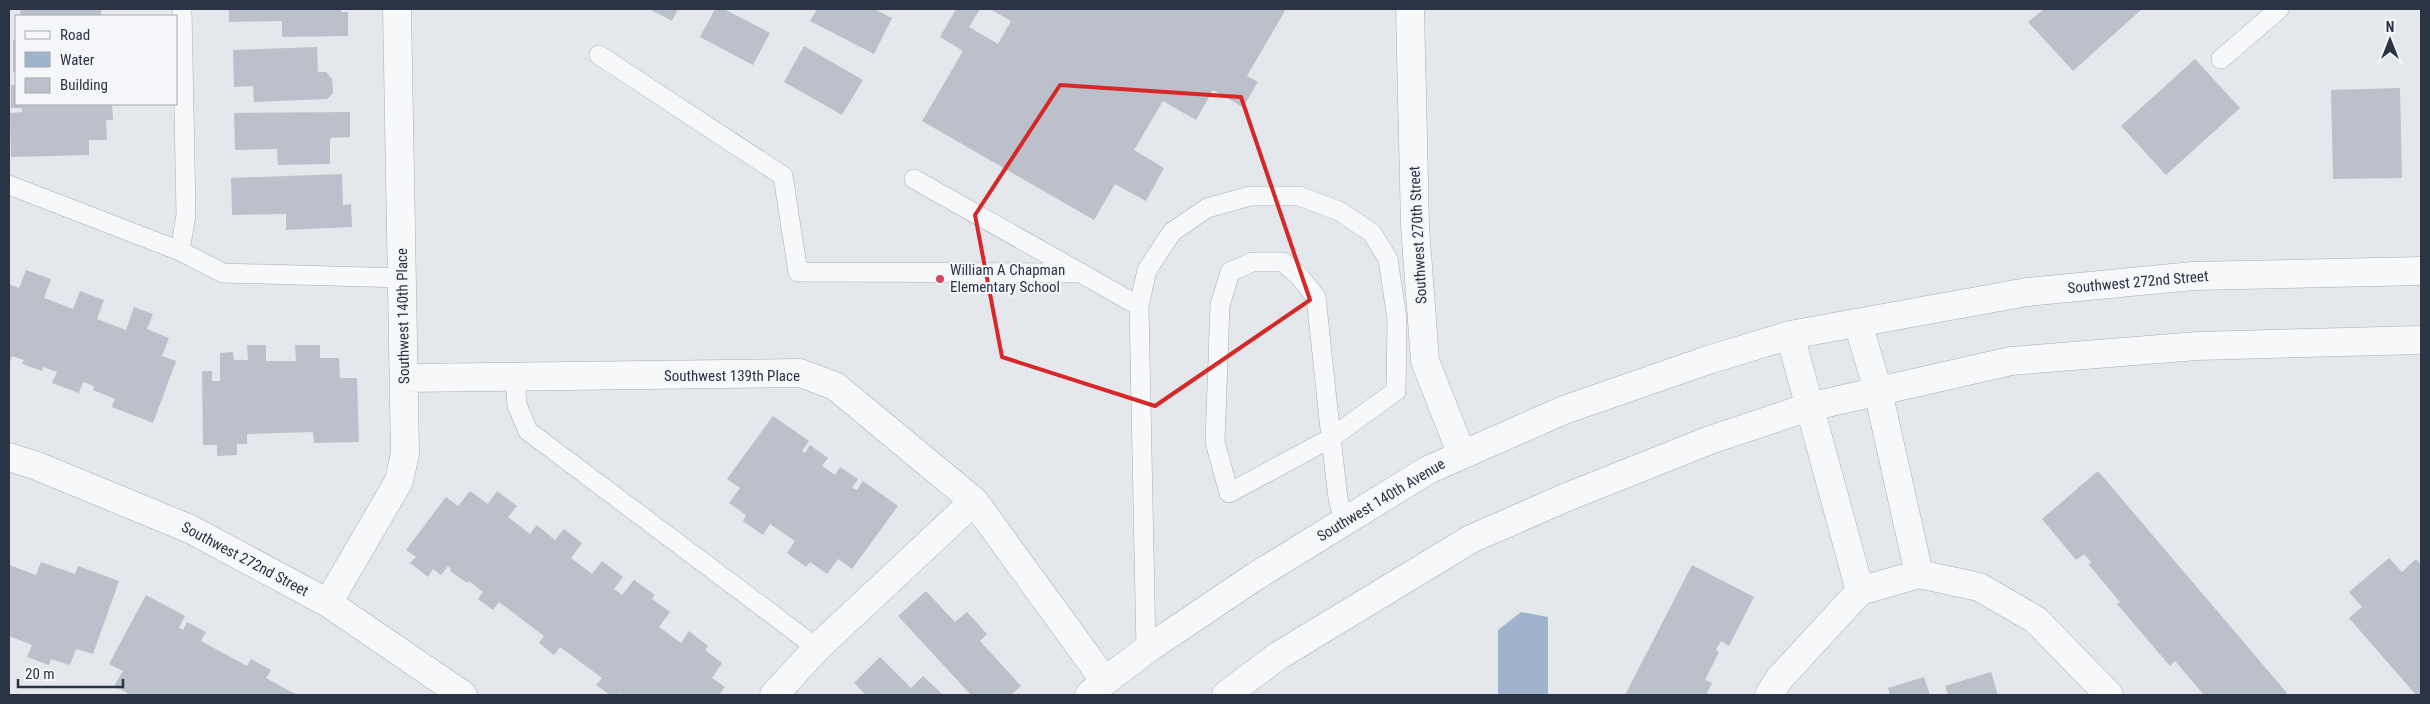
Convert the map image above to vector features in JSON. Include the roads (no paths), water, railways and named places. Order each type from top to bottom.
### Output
[{"type":"street","name":"Southwest 140th Place","points":[[328,604],[399,481],[405,453],[397,9]]},
{"type":"street","name":"Southwest 270th Street","points":[[1410,9],[1415,226],[1425,361],[1462,455]]},
{"type":"street","name":"Southwest 272nd Street","points":[[1790,335],[2027,292],[2194,276],[2421,271]]},
{"type":"street","points":[[1858,323],[1878,391],[1919,574]]},
{"type":"street","name":"Southwest 140th Avenue","points":[[1097,688],[1146,650],[1256,576],[1428,470],[1564,410],[1708,360],[1790,335]]},
{"type":"street","points":[[1790,335],[1860,591]]},
{"type":"street","points":[[1226,695],[1278,656],[1471,539],[1710,440],[1809,406],[2010,361],[2197,346],[2421,340]]},
{"type":"street","name":"Southwest 139th Place","points":[[405,378],[800,374],[835,386],[974,501],[1097,688]]},
{"type":"street","name":"Southwest 272nd Street","points":[[9,457],[37,466],[190,529],[328,604],[463,695]]},
{"type":"street","points":[[774,695],[817,648],[974,501]]},
{"type":"street","points":[[1769,695],[1779,679],[1860,591],[1919,574],[1980,587],[2036,620],[2109,695]]},
{"type":"lane","points":[[180,251],[186,215],[182,9]]},
{"type":"lane","points":[[2221,59],[2279,9]]},
{"type":"lane","points":[[599,56],[782,176],[798,272],[1081,273]]},
{"type":"lane","points":[[914,179],[1140,306]]},
{"type":"lane","points":[[9,185],[180,251],[223,273],[402,278]]},
{"type":"lane","points":[[1146,650],[1140,306],[1147,270],[1172,232],[1207,208],[1250,196],[1299,196],[1339,211],[1372,233],[1388,259],[1396,310],[1396,391],[1331,438],[1229,493],[1215,442],[1220,304],[1230,272],[1252,262],[1283,262],[1299,276],[1316,297],[1331,438],[1338,498],[1344,522]]},
{"type":"lane","points":[[516,378],[516,405],[528,431],[817,648]]},
{"type":"water","points":[[1521,612],[1548,617],[1548,695],[1498,695],[1498,630]]},
{"type":"place","name":"William A Chapman Elementary School","points":[[940,279]]}]
